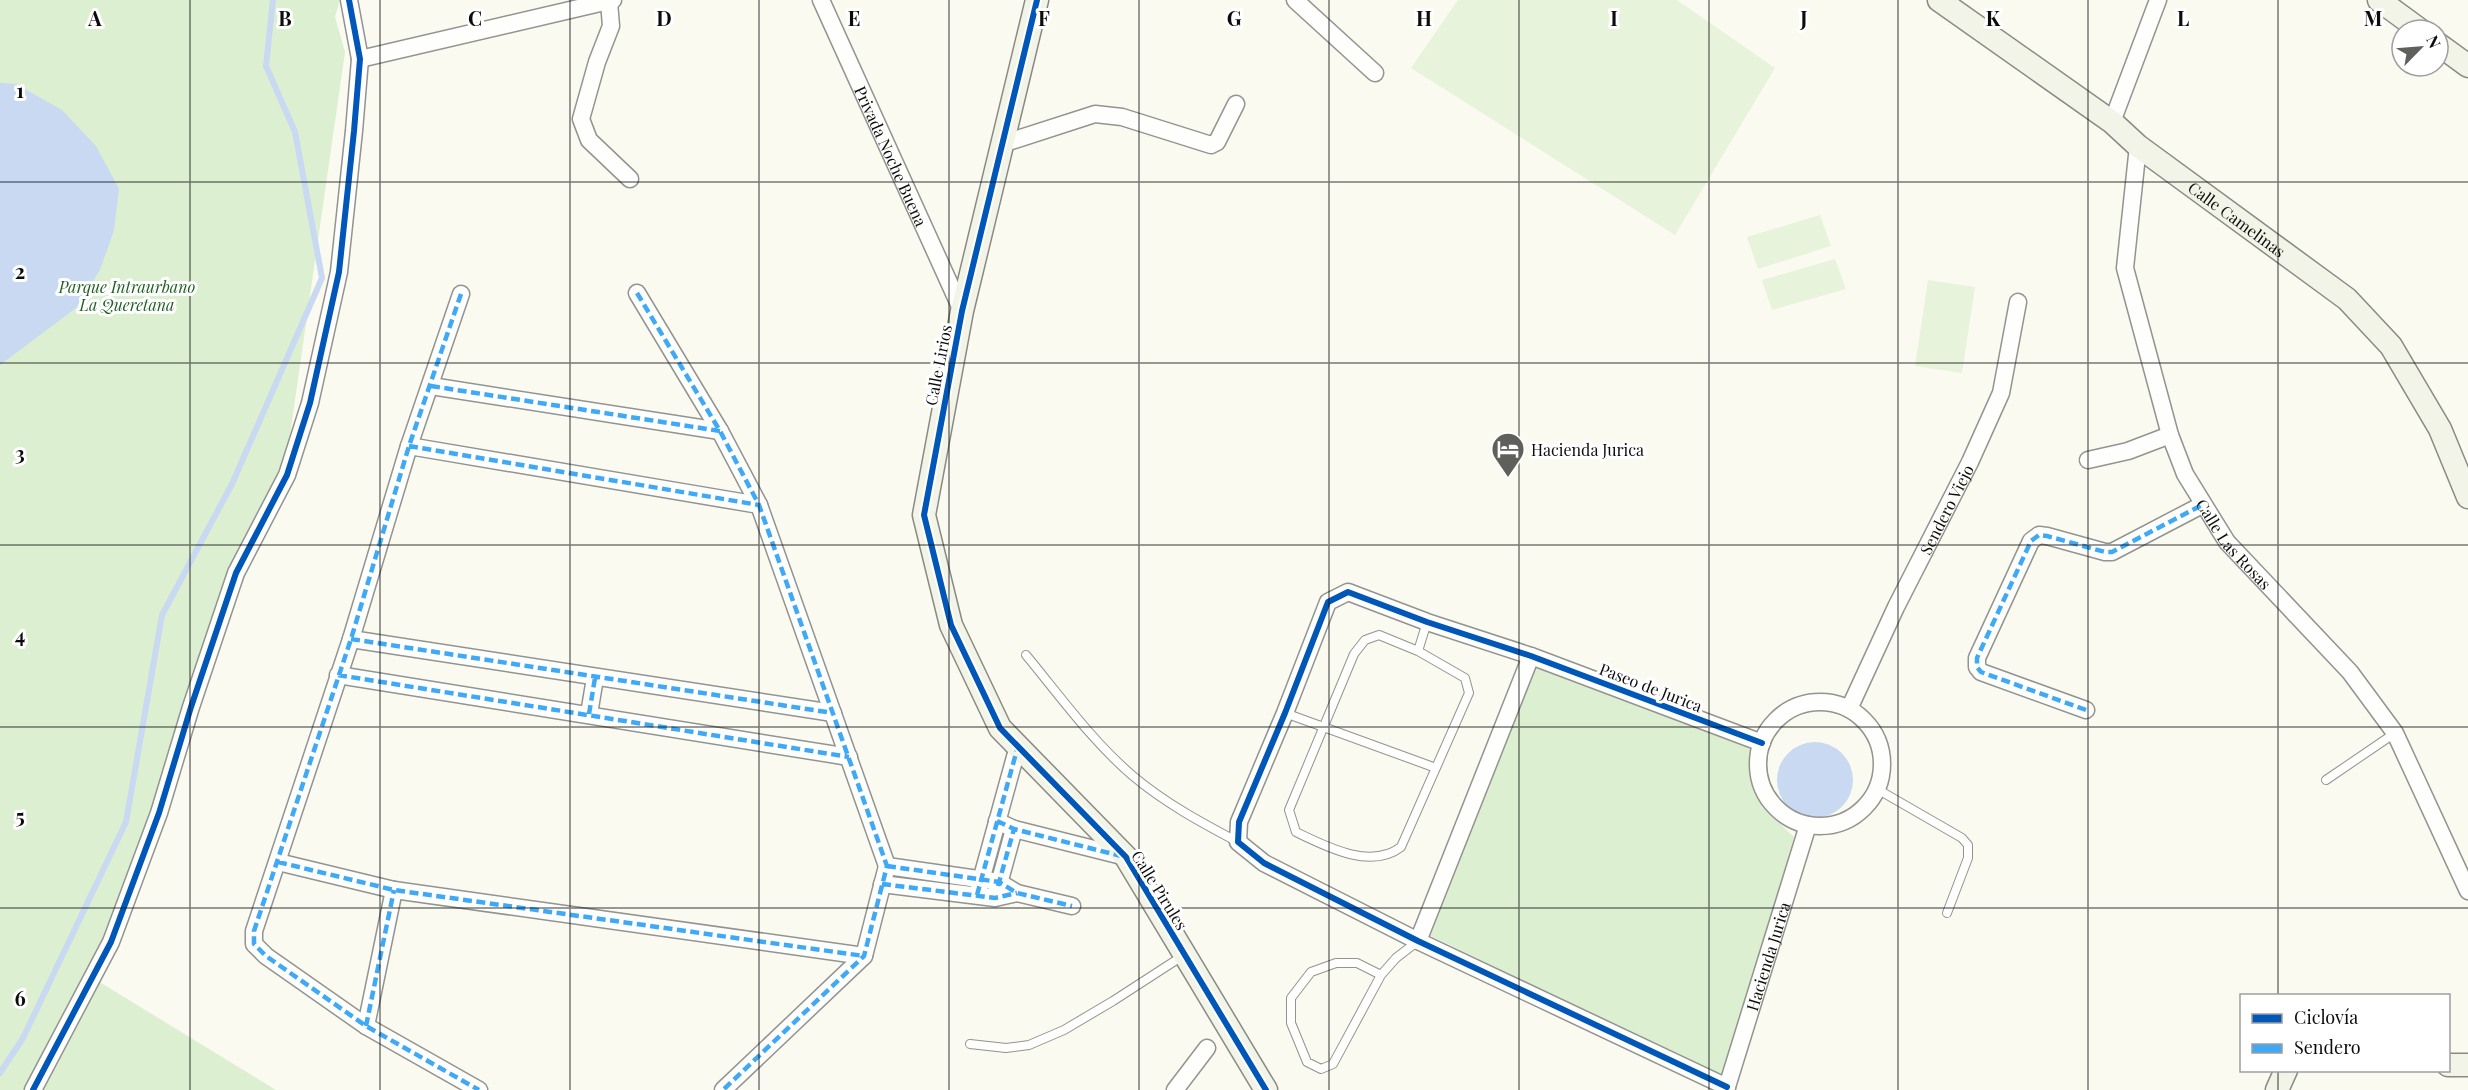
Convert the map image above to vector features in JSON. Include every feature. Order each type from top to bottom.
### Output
[{"type":"street","points":[[33,1090],[111,942],[159,813],[191,707],[236,573],[287,475],[310,403],[339,273],[360,58],[348,0]]},
{"type":"street","name":"Privada Noche Buena","points":[[821,0],[962,311]]},
{"type":"street","name":"Calle Lirios","points":[[1000,728],[951,625],[924,515],[962,311],[1037,0]]},
{"type":"street","points":[[1295,0],[1375,73]]},
{"type":"street","name":"Calle Camelinas","points":[[1939,0],[2112,123],[2138,146],[2347,299],[2391,345],[2440,429],[2468,497]]},
{"type":"street","points":[[2112,123],[2158,0]]},
{"type":"street","points":[[2379,0],[2404,18]]},
{"type":"street","points":[[360,58],[611,1],[611,26],[597,62],[582,119],[589,140],[630,179]]},
{"type":"street","points":[[2450,53],[2468,66]]},
{"type":"street","points":[[1002,144],[1095,114],[1122,117],[1210,145],[1217,142],[1236,104]]},
{"type":"street","name":"Calle Las Rosas","points":[[2138,146],[2125,268],[2170,435],[2185,474],[2202,505],[2227,542],[2349,672],[2395,733],[2468,891]]},
{"type":"street","points":[[637,292],[720,431],[759,505],[887,866],[864,956],[723,1090]]},
{"type":"street","points":[[461,294],[409,446],[351,639],[254,931],[254,944],[266,956],[366,1026],[479,1090]]},
{"type":"street","name":"Sendero Viejo","points":[[1849,709],[1896,607],[1970,462],[2001,393],[2018,302]]},
{"type":"street","points":[[431,386],[720,431]]},
{"type":"street","points":[[2088,460],[2128,451],[2170,435]]},
{"type":"street","points":[[409,446],[759,505]]},
{"type":"street","points":[[2086,710],[1981,672],[1977,667],[1977,658],[2031,541],[2039,535],[2048,536],[2112,552],[2202,505]]},
{"type":"street","name":"Paseo de Jurica","points":[[1238,842],[1239,822],[1328,602],[1348,592],[1427,622],[1531,656],[1762,743]]},
{"type":"street","points":[[351,639],[833,713]]},
{"type":"street","points":[[1418,941],[1531,656]]},
{"type":"street","points":[[338,675],[849,757]]},
{"type":"street","points":[[590,714],[595,678]]},
{"type":"street","points":[[1814,702],[1832,703],[1849,709],[1863,719],[1874,733],[1881,750],[1882,767],[1877,789],[1858,813],[1843,822],[1826,826],[1808,825],[1784,814],[1766,794],[1760,778],[1758,760],[1762,743],[1770,727],[1782,714],[1797,706],[1814,702]]},
{"type":"street","name":"Calle Pirules","points":[[1000,728],[1126,857],[1266,1090]]},
{"type":"street","points":[[979,887],[1018,746]]},
{"type":"street","points":[[997,821],[1014,829],[1126,857]]},
{"type":"street","name":"Hacienda Jurica","points":[[1727,1089],[1808,825]]},
{"type":"street","points":[[997,890],[1014,829]]},
{"type":"street","points":[[1238,842],[1264,863],[1418,941],[1727,1089]]},
{"type":"street","points":[[278,862],[394,890],[864,956]]},
{"type":"street","points":[[887,866],[979,887],[1017,892],[1072,906]]},
{"type":"street","points":[[882,884],[979,887]]},
{"type":"street","points":[[366,1026],[394,890]]},
{"type":"street","points":[[1175,1090],[1207,1047]]},
{"type":"street","points":[[2450,1065],[2468,1065]]},
{"type":"street","points":[[2277,1090],[2286,1072]]},
{"type":"lane","points":[[1418,651],[1427,622]]},
{"type":"lane","points":[[1379,635],[1418,651],[1465,678],[1469,693],[1401,847],[1392,854],[1379,858],[1333,850],[1296,832],[1289,810],[1354,654],[1365,640],[1379,635]]},
{"type":"lane","points":[[1026,655],[1092,735],[1133,776],[1188,816],[1238,842]]},
{"type":"lane","points":[[1285,713],[1436,768]]},
{"type":"lane","points":[[2326,780],[2395,733]]},
{"type":"lane","points":[[1877,789],[1962,838],[1968,845],[1968,858],[1947,913]]},
{"type":"lane","points":[[1381,975],[1357,963],[1336,963],[1311,972],[1291,998],[1291,1023],[1307,1062],[1322,1069],[1333,1064],[1381,975],[1396,958],[1418,941]]},
{"type":"lane","points":[[970,1044],[1006,1048],[1029,1045],[1064,1030],[1185,954]]},
{"type":"green space","name":"Parque Intraurbano La Queretana","points":[[0,0],[340,0],[335,17],[345,52],[289,442],[215,638],[93,978],[276,1090],[0,1090]]},
{"type":"green space","points":[[1458,0],[1677,0],[1775,68],[1675,235],[1411,68]]},
{"type":"green space","points":[[1820,215],[1831,246],[1758,269],[1747,237]]},
{"type":"green space","points":[[1835,259],[1846,289],[1772,310],[1762,280]]},
{"type":"green space","points":[[1928,280],[1975,287],[1962,373],[1915,366]]},
{"type":"green space","points":[[1535,667],[1749,748],[1762,807],[1794,837],[1724,1077],[1429,935]]},
{"type":"water","points":[[0,83],[16,84],[62,110],[96,146],[119,189],[114,230],[100,270],[76,308],[0,365]]},
{"type":"water","points":[[1808,742],[1822,742],[1836,748],[1847,759],[1851,765],[1853,780],[1851,795],[1842,807],[1830,816],[1808,818],[1794,812],[1783,801],[1777,787],[1777,773],[1783,759],[1794,748]]},
{"type":"waterway","points":[[0,1073],[23,1038],[126,822],[162,615],[232,484],[322,278],[295,132],[266,66],[273,0]]},
{"type":"marked path","points":[[637,293],[720,431],[759,505],[887,866],[864,956],[723,1090]]},
{"type":"marked path","points":[[461,294],[409,446],[351,639],[254,931],[254,944],[266,956],[366,1026],[479,1090]]},
{"type":"marked path","points":[[431,386],[720,431]]},
{"type":"marked path","points":[[409,446],[759,505]]},
{"type":"marked path","points":[[2086,710],[1981,672],[1977,667],[1977,658],[2031,541],[2039,535],[2047,536],[2112,552],[2202,505]]},
{"type":"marked path","points":[[351,639],[833,713]]},
{"type":"marked path","points":[[338,675],[849,757]]},
{"type":"marked path","points":[[589,714],[595,678]]},
{"type":"marked path","points":[[977,895],[1018,746]]},
{"type":"marked path","points":[[997,821],[1014,829],[1121,856]]},
{"type":"marked path","points":[[998,886],[1014,829]]},
{"type":"marked path","points":[[278,862],[394,890],[864,956]]},
{"type":"marked path","points":[[887,866],[999,882],[1017,893],[1072,906]]},
{"type":"marked path","points":[[882,884],[995,898],[1017,893]]},
{"type":"marked path","points":[[366,1026],[394,890]]},
{"type":"cycle path","points":[[33,1090],[111,942],[159,813],[191,707],[236,573],[287,475],[310,403],[339,272],[354,131],[360,59],[349,0]]},
{"type":"cycle path","points":[[1037,0],[962,311],[924,515],[951,625],[1000,728],[1126,857],[1266,1090]]},
{"type":"cycle path","points":[[1727,1087],[1418,941],[1264,863],[1238,842],[1239,822],[1328,602],[1348,592],[1427,622],[1531,656],[1762,743]]},
{"type":"place","name":"Hacienda Jurica","points":[[1508,478]]}]
